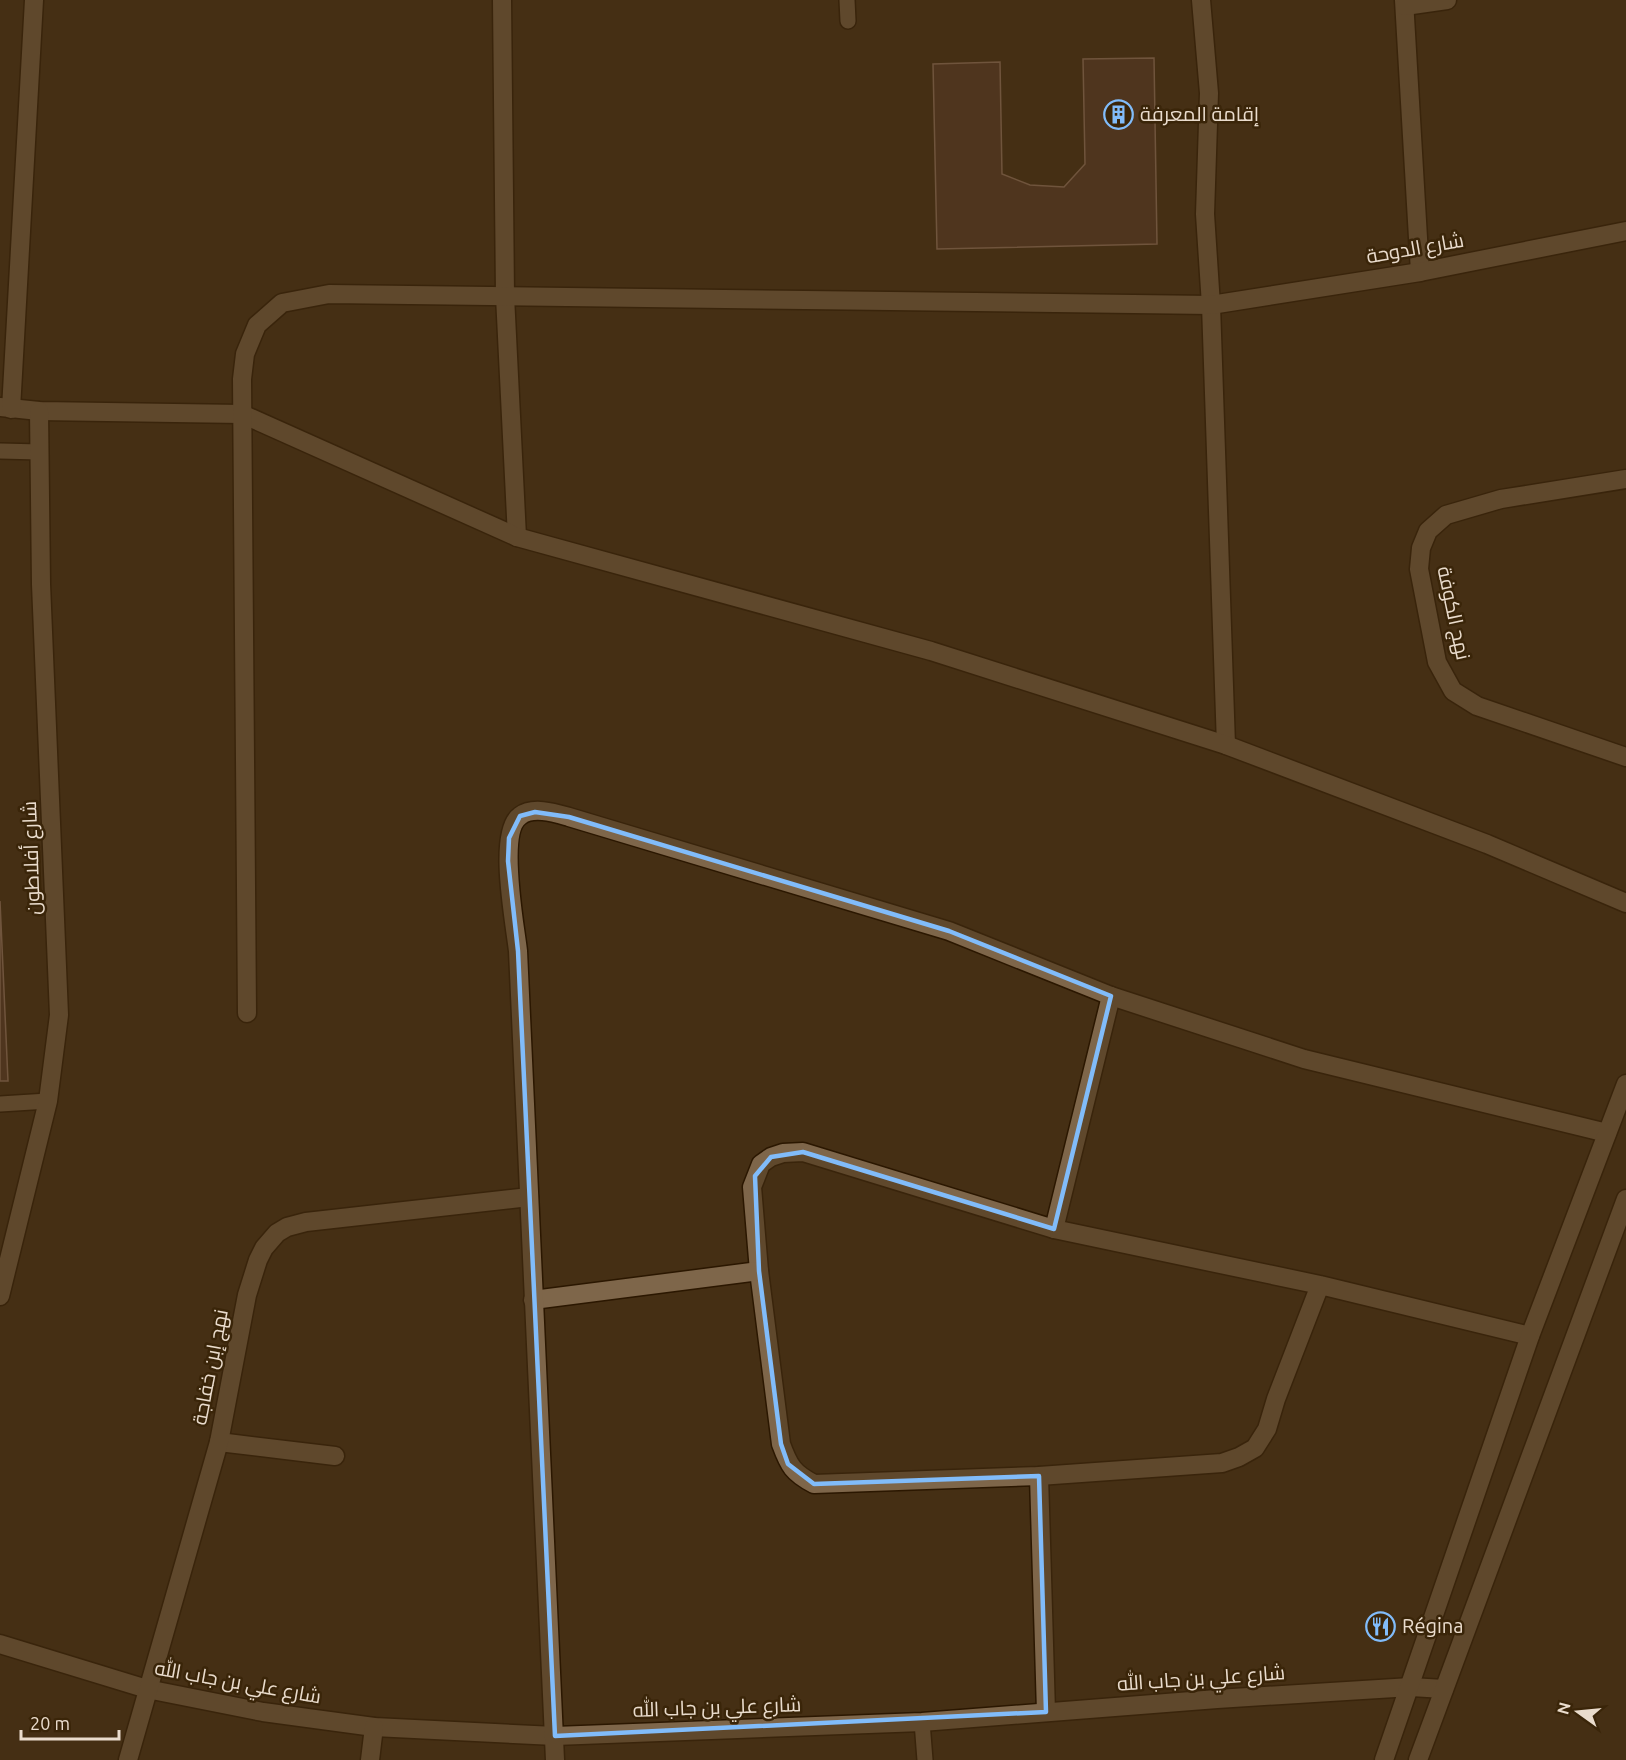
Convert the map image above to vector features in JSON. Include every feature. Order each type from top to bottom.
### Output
[{"type":"street","points":[[34,0],[5,408],[39,411],[242,414],[517,537],[931,651],[1226,745],[1487,844],[1626,903]]},
{"type":"street","points":[[502,0],[505,296],[517,537]]},
{"type":"street","points":[[1201,0],[1209,93],[1205,214],[1226,745]]},
{"type":"street","points":[[1420,272],[1405,3],[1447,0]]},
{"type":"street","name":"شارع الدوحة","points":[[247,1013],[242,379],[244,354],[257,325],[282,303],[329,294],[1210,305],[1420,272],[1626,231]]},
{"type":"street","name":"شارع أفلاطون","points":[[0,1296],[7,1249],[48,1101],[59,1015],[41,584],[39,411]]},
{"type":"street","name":"نهج الكوفة","points":[[1626,479],[1500,499],[1446,515],[1428,531],[1421,548],[1419,569],[1437,662],[1453,691],[1477,706],[1626,757]]},
{"type":"street","points":[[555,1760],[518,951],[508,861],[509,838],[513,825],[520,816],[535,812],[550,812],[569,817],[949,930],[1111,996],[1304,1059],[1607,1133]]},
{"type":"street","points":[[1054,1229],[1111,996]]},
{"type":"street","points":[[1384,1760],[1530,1336],[1626,1084]]},
{"type":"street","points":[[1320,1285],[1276,1399],[1267,1429],[1255,1449],[1239,1457],[1222,1463],[1039,1476],[814,1484],[799,1477],[788,1464],[781,1444],[759,1271],[752,1187],[761,1164],[771,1157],[783,1153],[803,1152],[1054,1229],[1320,1285],[1530,1336]]},
{"type":"street","name":"نهج إبن خفاجة","points":[[128,1760],[219,1442],[247,1295],[264,1248],[287,1227],[306,1222],[529,1197]]},
{"type":"street","points":[[1418,1760],[1626,1199]]},
{"type":"street","points":[[533,1300],[759,1271]]},
{"type":"street","points":[[219,1442],[335,1456]]},
{"type":"street","points":[[1039,1476],[1046,1712]]},
{"type":"street","name":"شارع علي بن جاب الله","points":[[0,1644],[147,1689],[263,1712],[374,1727],[555,1736],[922,1722],[1411,1687],[1444,1689]]},
{"type":"street","points":[[370,1760],[374,1727]]},
{"type":"lane","points":[[847,0],[848,21]]},
{"type":"lane","points":[[0,451],[40,452]]},
{"type":"lane","points":[[0,1104],[48,1101]]},
{"type":"lane","points":[[922,1722],[925,1760]]},
{"type":"highlighted area","points":[[535,812],[569,817],[949,931],[1111,996],[1054,1229],[803,1152],[771,1157],[755,1176],[759,1271],[781,1444],[788,1464],[814,1484],[1039,1476],[1046,1712],[555,1736],[518,951],[508,861],[509,838],[520,816]]},
{"type":"building","name":"إقامة المعرفة","points":[[1154,58],[1157,244],[937,249],[933,64],[1000,62],[1002,174],[1030,185],[1064,187],[1085,164],[1083,59]]},
{"type":"building","points":[[0,901],[8,1081],[0,1081]]},
{"type":"place","name":"إقامة المعرفة","points":[[1119,114]]},
{"type":"place","name":"Régina","points":[[1381,1626]]}]
